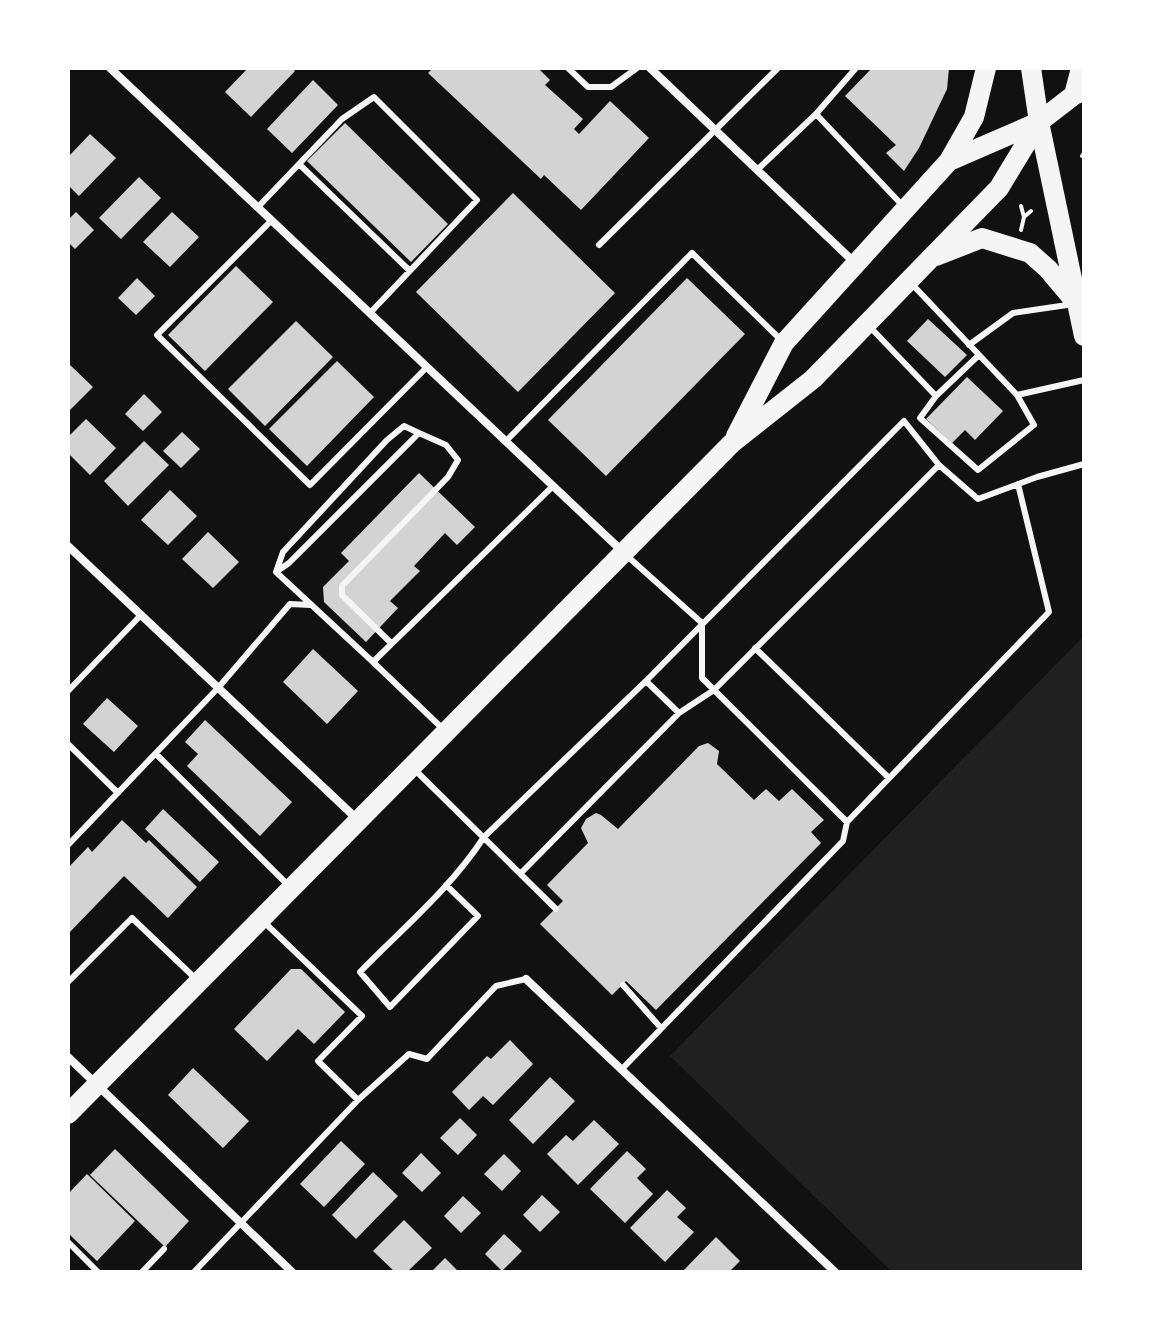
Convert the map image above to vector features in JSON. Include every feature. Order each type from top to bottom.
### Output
[{"type":"main road","points":[[732,443],[784,343],[949,161],[974,117],[986,68]]},
{"type":"main road","points":[[1031,68],[1039,122],[1084,335]]},
{"type":"main road","points":[[949,161],[1039,122],[1079,93],[1081,68]]},
{"type":"main road","points":[[68,1114],[732,443],[813,379],[999,188],[1039,122]]},
{"type":"main road","points":[[928,259],[982,238],[1030,253],[1077,304]]},
{"type":"street","points":[[110,68],[624,553]]},
{"type":"street","points":[[650,68],[856,263]]},
{"type":"street","points":[[68,546],[357,820]]},
{"type":"street","points":[[526,979],[835,1272]]},
{"type":"street","points":[[68,1057],[292,1272]]},
{"type":"lane","points":[[568,68],[588,87],[611,87],[637,68]]},
{"type":"lane","points":[[599,245],[778,68]]},
{"type":"lane","points":[[757,170],[816,114],[856,68]]},
{"type":"lane","points":[[258,207],[342,119],[374,97],[477,200],[370,313]]},
{"type":"lane","points":[[816,114],[906,209]]},
{"type":"lane","points":[[299,164],[410,271]]},
{"type":"lane","points":[[272,220],[157,335],[310,485],[427,367]]},
{"type":"lane","points":[[506,441],[692,253],[784,343]]},
{"type":"lane","points":[[908,279],[1017,395],[1034,425],[978,470],[920,418],[936,396],[979,355]]},
{"type":"lane","points":[[969,345],[1013,313],[1077,304]]},
{"type":"lane","points":[[866,324],[936,396]]},
{"type":"lane","points":[[1017,395],[1084,380]]},
{"type":"lane","points":[[446,885],[478,916],[390,1007],[360,972],[466,864],[484,837],[646,681],[904,421],[939,465],[978,499],[1084,464]]},
{"type":"lane","points":[[276,572],[283,552],[387,440],[404,426],[446,445],[458,460],[448,477],[342,586],[342,595],[391,643]]},
{"type":"lane","points":[[276,572],[289,563],[419,433]]},
{"type":"lane","points":[[521,873],[679,713],[714,690],[939,465]]},
{"type":"lane","points":[[622,1069],[843,841],[847,822],[1049,612],[1018,484]]},
{"type":"lane","points":[[373,662],[553,486]]},
{"type":"lane","points":[[624,553],[702,623],[702,678],[847,822]]},
{"type":"lane","points":[[276,572],[446,731]]},
{"type":"lane","points":[[68,845],[218,688],[290,604],[311,605]]},
{"type":"lane","points":[[68,691],[141,615]]},
{"type":"lane","points":[[755,648],[889,778]]},
{"type":"lane","points":[[646,681],[679,713]]},
{"type":"lane","points":[[68,744],[118,793]]},
{"type":"lane","points":[[156,754],[290,888]]},
{"type":"lane","points":[[411,766],[556,909]]},
{"type":"lane","points":[[68,982],[132,918],[198,981]]},
{"type":"lane","points":[[260,918],[362,1016],[318,1061],[358,1100]]},
{"type":"lane","points":[[194,1272],[358,1100],[409,1054],[427,1059],[496,986],[526,979]]},
{"type":"lane","points":[[623,985],[661,1028]]},
{"type":"lane","points":[[68,1242],[98,1272]]},
{"type":"lane","points":[[142,1272],[164,1249]]},
{"type":"path","points":[[1021,206],[1024,217],[1031,211]]},
{"type":"shaded area","points":[[1084,636],[1084,1272],[892,1272],[670,1056]]},
{"type":"building","points":[[248,68],[292,68],[295,71],[251,117],[225,92]]},
{"type":"building","points":[[433,68],[538,68],[550,80],[545,85],[583,119],[574,129],[579,134],[610,101],[649,138],[581,210],[544,175],[541,179],[428,73]]},
{"type":"building","points":[[872,68],[949,68],[947,89],[919,148],[904,171],[886,153],[896,145],[845,96]]},
{"type":"building","points":[[313,80],[338,105],[292,153],[267,129]]},
{"type":"building","points":[[345,123],[448,224],[411,262],[307,161]]},
{"type":"building","points":[[90,134],[116,158],[79,196],[68,185],[68,157]]},
{"type":"building","points":[[139,177],[161,198],[121,239],[99,218]]},
{"type":"building","points":[[513,193],[615,293],[518,392],[416,292]]},
{"type":"building","points":[[76,212],[94,230],[75,249],[68,242],[68,220]]},
{"type":"building","points":[[172,212],[199,237],[170,267],[143,242]]},
{"type":"building","points":[[236,266],[273,302],[205,371],[168,335]]},
{"type":"building","points":[[137,278],[155,296],[136,315],[118,298]]},
{"type":"building","points":[[687,278],[745,334],[606,476],[548,420]]},
{"type":"building","points":[[928,319],[967,355],[945,377],[907,341]]},
{"type":"building","points":[[296,321],[333,357],[265,426],[228,389]]},
{"type":"building","points":[[337,361],[374,397],[307,466],[269,429]]},
{"type":"building","points":[[68,363],[93,387],[68,412]]},
{"type":"building","points":[[967,377],[1003,411],[975,440],[965,430],[952,443],[926,419]]},
{"type":"building","points":[[144,394],[162,412],[143,431],[125,414]]},
{"type":"building","points":[[86,419],[116,448],[90,475],[68,453],[68,437]]},
{"type":"building","points":[[182,432],[200,449],[181,468],[163,451]]},
{"type":"building","points":[[144,441],[169,465],[128,506],[104,481]]},
{"type":"building","points":[[419,473],[475,527],[457,545],[445,533],[414,566],[420,571],[390,601],[398,608],[366,642],[324,602],[323,587],[349,561],[341,553]]},
{"type":"building","points":[[170,490],[197,516],[168,545],[141,520]]},
{"type":"building","points":[[208,532],[239,562],[213,588],[182,559]]},
{"type":"building","points":[[313,649],[358,691],[327,724],[283,682]]},
{"type":"building","points":[[107,698],[138,726],[114,752],[83,724]]},
{"type":"building","points":[[205,720],[292,802],[260,836],[187,766],[198,754],[185,742]]},
{"type":"building","points":[[708,743],[719,751],[717,764],[754,800],[766,789],[779,801],[792,789],[824,820],[811,832],[821,843],[656,1010],[626,981],[612,995],[540,924],[563,901],[547,885],[588,843],[581,828],[586,819],[596,813],[618,829],[699,746]]},
{"type":"building","points":[[163,809],[219,862],[200,882],[145,829]]},
{"type":"building","points":[[122,820],[146,843],[149,840],[197,887],[168,918],[124,876],[68,934],[68,868],[88,847],[92,852]]},
{"type":"building","points":[[291,969],[301,969],[345,1012],[314,1044],[298,1029],[267,1061],[234,1029]]},
{"type":"building","points":[[510,1040],[533,1064],[493,1105],[483,1096],[469,1110],[452,1092],[487,1056],[491,1059]]},
{"type":"building","points":[[193,1068],[249,1121],[223,1148],[168,1095]]},
{"type":"building","points":[[550,1077],[575,1101],[533,1144],[509,1120]]},
{"type":"building","points":[[460,1118],[477,1135],[458,1155],[440,1138]]},
{"type":"building","points":[[594,1120],[619,1144],[578,1185],[547,1154],[566,1135],[573,1141]]},
{"type":"building","points":[[341,1141],[365,1164],[324,1207],[300,1184]]},
{"type":"building","points":[[115,1149],[189,1221],[165,1247],[90,1175]]},
{"type":"building","points":[[627,1151],[646,1169],[637,1178],[653,1194],[625,1223],[590,1189]]},
{"type":"building","points":[[421,1153],[441,1173],[422,1192],[402,1173]]},
{"type":"building","points":[[504,1154],[521,1171],[502,1191],[484,1174]]},
{"type":"building","points":[[373,1172],[398,1196],[356,1239],[332,1215]]},
{"type":"building","points":[[87,1174],[135,1221],[97,1261],[68,1233],[68,1194]]},
{"type":"building","points":[[667,1190],[686,1208],[677,1217],[694,1232],[665,1262],[630,1228]]},
{"type":"building","points":[[542,1195],[560,1212],[540,1232],[523,1215]]},
{"type":"building","points":[[463,1196],[481,1213],[461,1233],[444,1216]]},
{"type":"building","points":[[404,1220],[432,1248],[407,1272],[395,1272],[373,1251]]},
{"type":"building","points":[[504,1234],[522,1251],[502,1271],[485,1254]]},
{"type":"building","points":[[716,1237],[740,1261],[729,1272],[682,1272]]},
{"type":"building","points":[[445,1258],[459,1272],[431,1272]]}]
